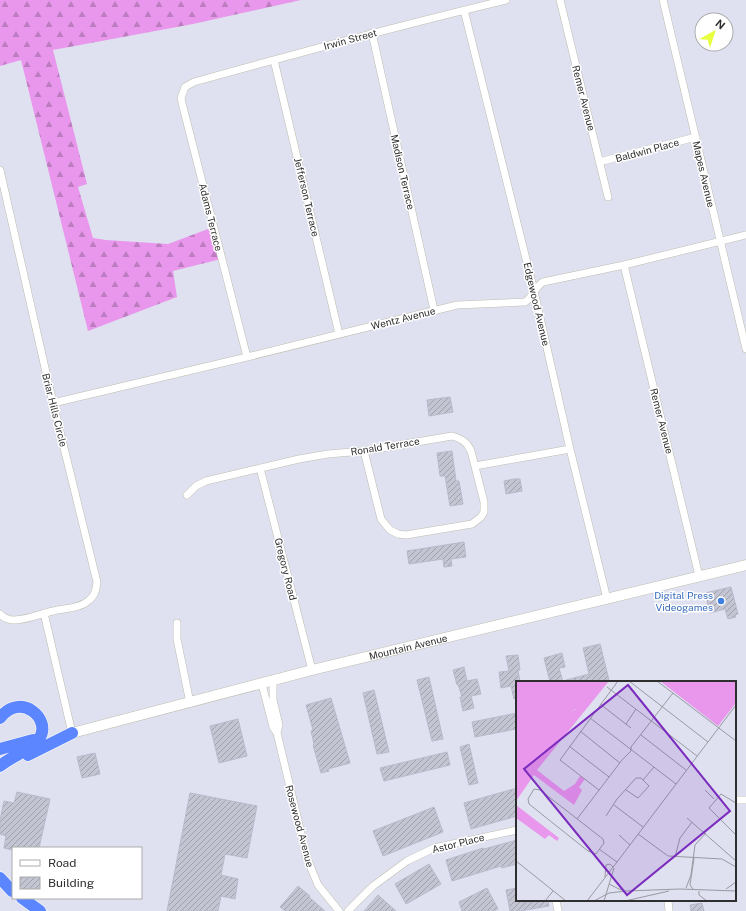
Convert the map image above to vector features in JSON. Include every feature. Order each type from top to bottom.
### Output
[{"type":"highway","points":[[0,718],[11,708],[27,708],[36,714],[42,727],[39,738],[30,747],[0,767]]},
{"type":"highway","points":[[0,749],[39,738],[72,733]]},
{"type":"highway","points":[[0,767],[72,733]]},
{"type":"highway","points":[[0,878],[12,890]]},
{"type":"highway","points":[[0,883],[12,891]]},
{"type":"highway","points":[[23,899],[40,911]]},
{"type":"street","name":"Irwin Street","points":[[194,82],[372,33],[506,0]]},
{"type":"street","name":"Remer Avenue","points":[[560,0],[608,196]]},
{"type":"street","name":"Mapes Avenue","points":[[663,0],[746,349]]},
{"type":"street","name":"Edgewood Avenue","points":[[464,10],[534,291],[570,449],[607,599]]},
{"type":"street","name":"Madison Terrace","points":[[372,33],[434,310]]},
{"type":"street","name":"Jefferson Terrace","points":[[274,60],[339,334]]},
{"type":"street","name":"Adams Terrace","points":[[194,82],[185,87],[181,98],[247,357]]},
{"type":"street","name":"Baldwin Place","points":[[599,162],[696,137]]},
{"type":"street","name":"Briar Hills Circle","points":[[0,170],[53,403],[97,582],[96,590],[93,596],[88,602],[77,606],[12,620],[6,619],[0,614]]},
{"type":"street","name":"Wentz Avenue","points":[[53,403],[247,357],[457,304],[525,302],[530,299],[539,284],[543,282],[624,265],[746,235]]},
{"type":"street","name":"Remer Avenue","points":[[624,265],[699,576]]},
{"type":"street","name":"Ronald Terrace","points":[[187,495],[196,486],[206,481],[299,458],[364,451],[445,436],[459,438],[468,445],[475,466]]},
{"type":"street","points":[[364,451],[381,519],[390,530],[398,534],[406,535],[472,524],[481,517],[484,506],[475,466],[570,449]]},
{"type":"street","name":"Gregory Road","points":[[260,468],[312,670]]},
{"type":"street","name":"Mountain Avenue","points":[[72,733],[312,670],[746,565]]},
{"type":"street","points":[[44,613],[72,733]]},
{"type":"street","points":[[177,623],[177,639],[190,703]]},
{"type":"street","name":"Rosewood Avenue","points":[[273,681],[273,700],[280,725],[277,734]]},
{"type":"street","name":"Rosewood Avenue","points":[[262,684],[273,727],[277,734],[307,858],[318,885],[339,911]]},
{"type":"street","name":"Astor Place","points":[[348,911],[373,886],[407,862],[434,848],[516,830]]},
{"type":"street","points":[[556,901],[558,911]]},
{"type":"street","points":[[668,901],[669,911]]},
{"type":"green space","points":[[0,0],[301,0],[193,24],[53,50],[87,184],[78,187],[93,238],[168,244],[216,226],[225,258],[173,271],[177,297],[88,331],[21,60],[0,66]]},
{"type":"building","points":[[450,397],[453,412],[429,416],[427,400]]},
{"type":"building","points":[[452,451],[456,481],[459,481],[463,504],[450,506],[445,476],[440,476],[437,453]]},
{"type":"building","points":[[520,479],[522,491],[506,494],[504,481]]},
{"type":"building","points":[[464,542],[466,557],[451,559],[452,566],[444,567],[443,559],[409,564],[407,551]]},
{"type":"building","name":"Digital Press Videogames","points":[[731,587],[738,614],[735,615],[736,617],[728,619],[725,609],[710,613],[705,593]]},
{"type":"building","points":[[600,644],[609,680],[566,681],[589,674],[583,648]]},
{"type":"building","points":[[562,653],[565,667],[559,668],[563,681],[550,681],[544,658]]},
{"type":"building","points":[[518,655],[520,681],[516,681],[516,698],[514,699],[511,686],[501,688],[499,672],[509,671],[506,656]]},
{"type":"building","points":[[464,667],[467,681],[477,679],[481,694],[471,696],[474,708],[463,711],[460,697],[462,697],[453,670]]},
{"type":"building","points":[[429,677],[443,739],[432,741],[417,680]]},
{"type":"building","points":[[374,690],[389,752],[377,754],[363,693]]},
{"type":"building","points":[[331,698],[350,763],[328,769],[329,771],[321,773],[313,745],[311,731],[313,730],[306,705]]},
{"type":"building","points":[[516,713],[516,729],[475,737],[472,722]]},
{"type":"building","points":[[238,719],[247,756],[219,763],[210,726]]},
{"type":"building","points":[[469,744],[478,783],[469,785],[460,747]]},
{"type":"building","points":[[447,752],[450,765],[384,781],[380,768]]},
{"type":"building","points":[[95,753],[100,774],[82,778],[77,757]]},
{"type":"building","points":[[516,788],[516,816],[471,829],[464,803]]},
{"type":"building","points":[[17,792],[50,799],[39,847],[12,847],[12,850],[4,848],[6,836],[0,834],[0,820],[4,801],[14,803]]},
{"type":"building","points":[[190,793],[257,806],[247,858],[225,854],[221,875],[238,879],[235,899],[221,896],[218,911],[167,911]]},
{"type":"building","points":[[434,807],[443,832],[383,856],[373,831]]},
{"type":"building","points":[[516,840],[516,864],[502,868],[501,866],[452,881],[446,860],[483,848],[484,849]]},
{"type":"building","points":[[429,864],[441,884],[406,904],[395,884]]},
{"type":"building","points":[[298,886],[325,911],[285,911],[280,907]]},
{"type":"building","points":[[487,888],[498,909],[493,911],[462,911],[459,902]]},
{"type":"building","points":[[516,888],[516,901],[548,901],[549,906],[520,911],[510,911],[506,890]]},
{"type":"building","points":[[378,895],[396,911],[364,911]]},
{"type":"building","points":[[702,903],[704,911],[691,911],[690,905]]},
{"type":"place","name":"Digital Press Videogames","points":[[721,601]]}]
